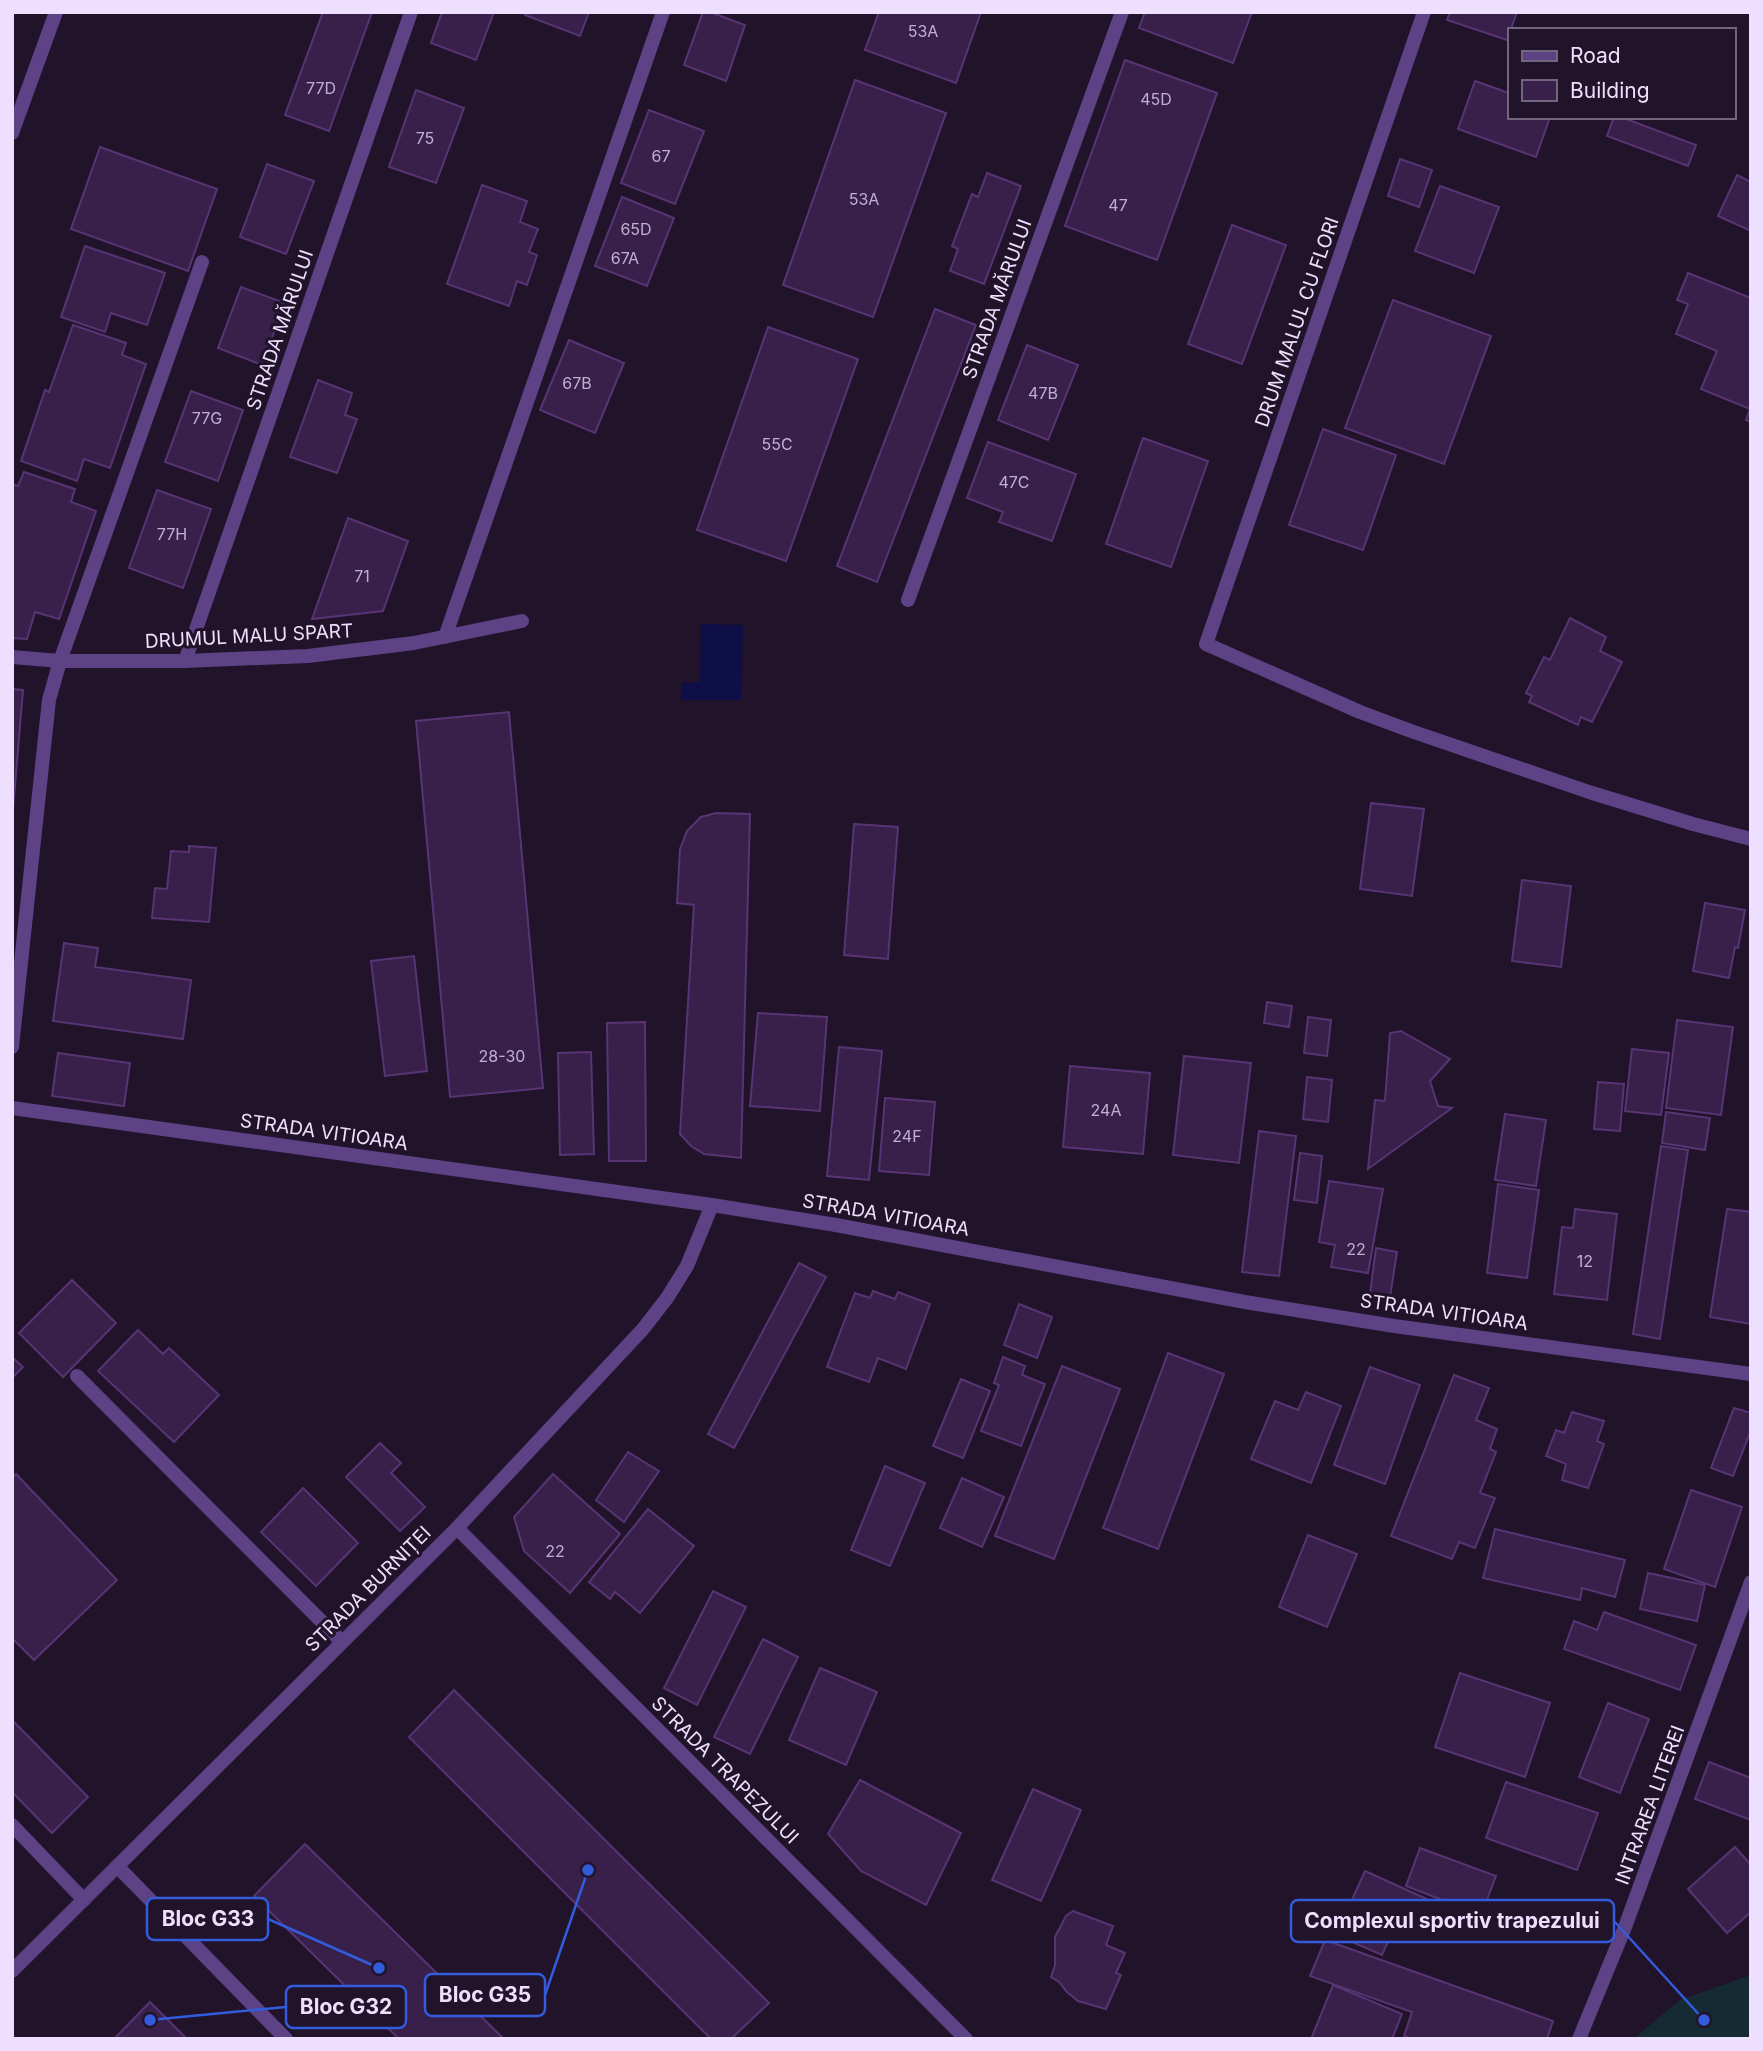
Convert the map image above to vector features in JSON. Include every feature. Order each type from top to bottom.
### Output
[{"type":"street","points":[[12,133],[56,12]]},
{"type":"street","name":"STRADA MĂRULUI","points":[[186,661],[411,12]]},
{"type":"street","points":[[445,637],[663,12]]},
{"type":"street","name":"STRADA MĂRULUI","points":[[908,600],[1122,12]]},
{"type":"street","name":"DRUM MALUL CU FLORI","points":[[1424,12],[1206,644],[1360,712],[1410,731],[1589,792],[1751,839]]},
{"type":"street","points":[[12,1047],[49,700],[60,661],[202,262]]},
{"type":"street","name":"DRUMUL MALU SPART","points":[[12,657],[60,661],[186,661],[308,656],[445,637],[522,621]]},
{"type":"street","name":"STRADA VITIOARA","points":[[12,1108],[712,1205],[862,1230],[1245,1302],[1394,1326],[1751,1374]]},
{"type":"street","name":"STRADA BURNIȚEI","points":[[12,1971],[457,1528],[643,1329],[687,1266],[712,1205]]},
{"type":"street","points":[[77,1376],[342,1642]]},
{"type":"street","name":"STRADA TRAPEZULUI","points":[[457,1528],[966,2039]]},
{"type":"street","name":"INTRAREA LITEREI","points":[[1579,2039],[1625,1927],[1751,1582]]},
{"type":"street","points":[[12,1825],[83,1900]]},
{"type":"street","points":[[117,1866],[286,2039]]},
{"type":"shaded area","points":[[701,624],[743,625],[741,700],[681,700],[681,683],[700,682]]},
{"type":"shaded area","points":[[1751,1975],[1751,2039],[1633,2039],[1680,2000]]},
{"type":"building","points":[[323,12],[372,12],[329,131],[285,115]]},
{"type":"building","points":[[442,12],[494,12],[476,60],[431,43]]},
{"type":"building","points":[[527,12],[589,12],[580,36],[525,15]]},
{"type":"building","points":[[703,12],[745,25],[726,81],[684,65]]},
{"type":"building","points":[[879,12],[981,12],[956,83],[865,50]]},
{"type":"building","points":[[1145,12],[1252,12],[1233,63],[1139,28]]},
{"type":"building","points":[[1450,12],[1517,12],[1511,28],[1508,28],[1507,40],[1447,20]]},
{"type":"building","points":[[1125,60],[1217,93],[1157,260],[1065,226]]},
{"type":"building","points":[[855,80],[946,113],[873,317],[783,285]]},
{"type":"building","points":[[1475,81],[1508,93],[1508,119],[1549,119],[1536,157],[1458,129]]},
{"type":"building","points":[[416,90],[464,108],[436,183],[389,167]]},
{"type":"building","points":[[649,110],[704,131],[675,204],[621,183]]},
{"type":"building","points":[[1613,119],[1626,119],[1696,145],[1688,166],[1607,136]]},
{"type":"building","points":[[100,147],[217,189],[188,271],[71,229]]},
{"type":"building","points":[[1400,159],[1432,170],[1419,207],[1388,196]]},
{"type":"building","points":[[267,164],[314,181],[286,254],[240,237]]},
{"type":"building","points":[[987,173],[1021,186],[984,284],[950,271],[958,249],[952,246],[972,194],[978,197]]},
{"type":"building","points":[[1737,175],[1751,182],[1751,231],[1718,216]]},
{"type":"building","points":[[482,185],[527,201],[520,222],[538,229],[529,252],[537,255],[527,285],[517,281],[509,306],[447,284]]},
{"type":"building","points":[[1440,186],[1499,207],[1474,273],[1415,251]]},
{"type":"building","points":[[622,197],[674,218],[647,286],[595,266]]},
{"type":"building","points":[[1232,225],[1286,245],[1242,364],[1188,344]]},
{"type":"building","points":[[85,246],[165,273],[147,325],[111,313],[105,332],[61,317]]},
{"type":"building","points":[[1688,273],[1751,298],[1751,422],[1746,420],[1750,409],[1701,389],[1717,351],[1676,334],[1688,304],[1677,300]]},
{"type":"building","points":[[241,287],[285,303],[262,365],[218,348]]},
{"type":"building","points":[[1393,300],[1491,336],[1444,464],[1345,428]]},
{"type":"building","points":[[935,309],[976,325],[877,582],[837,566]]},
{"type":"building","points":[[73,325],[126,343],[122,355],[146,364],[110,468],[84,459],[77,481],[21,461],[45,390],[49,392]]},
{"type":"building","points":[[768,327],[858,359],[786,561],[697,530]]},
{"type":"building","points":[[569,340],[624,363],[595,433],[540,410]]},
{"type":"building","points":[[1027,345],[1078,365],[1048,440],[998,420]]},
{"type":"building","points":[[318,380],[352,393],[345,415],[357,419],[337,473],[290,457]]},
{"type":"building","points":[[191,391],[243,410],[218,481],[165,462]]},
{"type":"building","points":[[1323,429],[1396,455],[1363,550],[1289,525]]},
{"type":"building","points":[[1143,438],[1208,461],[1171,567],[1106,544]]},
{"type":"building","points":[[988,442],[1076,474],[1052,541],[999,522],[1003,512],[967,498]]},
{"type":"building","points":[[24,472],[75,489],[71,502],[96,511],[59,619],[35,612],[27,639],[12,638],[12,484],[18,486]]},
{"type":"building","points":[[157,490],[211,509],[183,588],[129,568]]},
{"type":"building","points":[[348,518],[408,541],[383,611],[312,619]]},
{"type":"building","points":[[1570,618],[1606,637],[1600,651],[1622,662],[1592,722],[1581,717],[1578,725],[1529,702],[1532,696],[1526,693],[1544,657],[1550,660]]},
{"type":"building","points":[[12,689],[23,690],[12,822]]},
{"type":"building","points":[[509,712],[543,1088],[450,1097],[416,721]]},
{"type":"building","points":[[1371,803],[1424,809],[1412,896],[1360,889]]},
{"type":"building","points":[[716,813],[750,814],[741,1158],[704,1154],[691,1146],[680,1134],[694,905],[677,903],[680,849],[687,831],[701,817]]},
{"type":"building","points":[[854,824],[898,827],[888,959],[844,955]]},
{"type":"building","points":[[189,846],[216,848],[209,922],[152,918],[155,888],[167,889],[171,851],[189,852]]},
{"type":"building","points":[[1522,880],[1571,886],[1561,967],[1512,961]]},
{"type":"building","points":[[1705,903],[1745,910],[1729,978],[1693,971]]},
{"type":"building","points":[[64,943],[98,948],[95,967],[191,980],[183,1039],[53,1021]]},
{"type":"building","points":[[414,956],[427,1071],[385,1076],[371,961]]},
{"type":"building","points":[[1267,1002],[1292,1006],[1289,1027],[1264,1023]]},
{"type":"building","points":[[758,1013],[827,1017],[820,1111],[750,1106]]},
{"type":"building","points":[[1308,1017],[1331,1020],[1327,1056],[1304,1053]]},
{"type":"building","points":[[1677,1020],[1733,1027],[1721,1115],[1666,1108]]},
{"type":"building","points":[[645,1022],[646,1161],[609,1161],[607,1023]]},
{"type":"building","points":[[1401,1031],[1450,1059],[1430,1081],[1438,1106],[1452,1108],[1368,1169],[1375,1100],[1385,1101],[1390,1033]]},
{"type":"building","points":[[839,1047],[882,1051],[869,1180],[827,1176]]},
{"type":"building","points":[[1632,1049],[1669,1053],[1661,1115],[1625,1111]]},
{"type":"building","points":[[591,1052],[594,1154],[560,1155],[558,1053]]},
{"type":"building","points":[[58,1053],[130,1063],[124,1106],[52,1096]]},
{"type":"building","points":[[1184,1056],[1251,1063],[1239,1163],[1173,1155]]},
{"type":"building","points":[[1070,1066],[1150,1073],[1143,1154],[1063,1147]]},
{"type":"building","points":[[1307,1077],[1332,1080],[1328,1122],[1303,1119]]},
{"type":"building","points":[[1598,1082],[1624,1084],[1620,1131],[1594,1129]]},
{"type":"building","points":[[885,1098],[935,1102],[929,1175],[879,1171]]},
{"type":"building","points":[[1666,1112],[1710,1118],[1705,1150],[1662,1143]]},
{"type":"building","points":[[1505,1114],[1546,1120],[1536,1186],[1495,1180]]},
{"type":"building","points":[[1259,1131],[1296,1136],[1279,1276],[1242,1272]]},
{"type":"building","points":[[1661,1146],[1688,1150],[1660,1339],[1633,1334]]},
{"type":"building","points":[[1300,1153],[1322,1156],[1317,1203],[1294,1200]]},
{"type":"building","points":[[1329,1181],[1383,1189],[1368,1273],[1331,1267],[1335,1245],[1319,1242]]},
{"type":"building","points":[[1498,1184],[1539,1190],[1527,1278],[1487,1273]]},
{"type":"building","points":[[1575,1209],[1617,1214],[1607,1300],[1554,1294],[1562,1227],[1573,1228]]},
{"type":"building","points":[[1727,1209],[1751,1212],[1751,1324],[1710,1317]]},
{"type":"building","points":[[1376,1248],[1397,1252],[1390,1297],[1370,1294]]},
{"type":"building","points":[[799,1263],[826,1277],[734,1448],[708,1434]]},
{"type":"building","points":[[72,1280],[116,1323],[63,1377],[19,1333]]},
{"type":"building","points":[[873,1291],[895,1299],[898,1292],[930,1304],[906,1369],[878,1358],[869,1382],[827,1367],[855,1293],[870,1298]]},
{"type":"building","points":[[1019,1304],[1052,1317],[1037,1358],[1004,1345]]},
{"type":"building","points":[[138,1330],[163,1354],[169,1348],[219,1395],[174,1442],[98,1371]]},
{"type":"building","points":[[1168,1353],[1224,1374],[1158,1549],[1103,1528]]},
{"type":"building","points":[[12,1357],[23,1367],[12,1378]]},
{"type":"building","points":[[1003,1357],[1025,1366],[1022,1375],[1045,1384],[1021,1446],[981,1431],[999,1385],[994,1383]]},
{"type":"building","points":[[1062,1366],[1120,1389],[1054,1559],[995,1536]]},
{"type":"building","points":[[1370,1367],[1420,1385],[1385,1484],[1334,1465]]},
{"type":"building","points":[[1454,1375],[1489,1388],[1476,1420],[1497,1429],[1490,1449],[1496,1452],[1480,1493],[1495,1498],[1475,1548],[1459,1542],[1452,1559],[1391,1536]]},
{"type":"building","points":[[961,1379],[990,1391],[963,1458],[933,1446]]},
{"type":"building","points":[[1306,1392],[1341,1406],[1311,1483],[1251,1459],[1275,1401],[1298,1410]]},
{"type":"building","points":[[1734,1408],[1751,1413],[1751,1430],[1733,1476],[1711,1468]]},
{"type":"building","points":[[1572,1412],[1604,1421],[1597,1441],[1604,1444],[1588,1488],[1562,1480],[1566,1464],[1546,1456],[1556,1430],[1564,1433]]},
{"type":"building","points":[[380,1443],[401,1463],[391,1473],[425,1507],[400,1531],[346,1477]]},
{"type":"building","points":[[628,1452],[659,1471],[624,1522],[596,1500]]},
{"type":"building","points":[[885,1466],[925,1483],[890,1566],[851,1550]]},
{"type":"building","points":[[16,1474],[117,1580],[34,1660],[12,1638],[12,1478]]},
{"type":"building","points":[[553,1474],[620,1534],[570,1593],[524,1551],[514,1517]]},
{"type":"building","points":[[962,1478],[1004,1497],[982,1547],[940,1528]]},
{"type":"building","points":[[303,1488],[358,1543],[316,1586],[261,1532]]},
{"type":"building","points":[[1691,1490],[1742,1507],[1715,1587],[1664,1569]]},
{"type":"building","points":[[648,1509],[694,1546],[640,1613],[615,1592],[610,1599],[589,1582]]},
{"type":"building","points":[[1495,1529],[1625,1560],[1615,1597],[1582,1588],[1580,1600],[1483,1578]]},
{"type":"building","points":[[1308,1535],[1357,1554],[1327,1627],[1279,1607]]},
{"type":"building","points":[[1648,1573],[1705,1585],[1697,1621],[1640,1609]]},
{"type":"building","points":[[713,1591],[746,1607],[697,1705],[664,1688]]},
{"type":"building","points":[[1604,1612],[1696,1645],[1680,1690],[1564,1649],[1574,1621],[1597,1630]]},
{"type":"building","points":[[763,1639],[798,1657],[750,1754],[714,1737]]},
{"type":"building","points":[[820,1668],[877,1692],[846,1765],[789,1740]]},
{"type":"building","points":[[1460,1673],[1550,1703],[1525,1777],[1435,1747]]},
{"type":"building","points":[[454,1690],[769,2003],[731,2039],[711,2039],[409,1737]]},
{"type":"building","points":[[1608,1703],[1649,1719],[1620,1793],[1579,1777]]},
{"type":"building","points":[[12,1720],[88,1797],[52,1833],[12,1792]]},
{"type":"building","points":[[1709,1762],[1751,1778],[1751,1820],[1695,1799]]},
{"type":"building","points":[[860,1780],[961,1833],[926,1905],[861,1871],[828,1834]]},
{"type":"building","points":[[1506,1782],[1598,1813],[1577,1870],[1486,1838]]},
{"type":"building","points":[[1033,1789],[1081,1810],[1041,1901],[992,1880]]},
{"type":"building","points":[[305,1844],[504,2039],[399,2039],[254,1896]]},
{"type":"building","points":[[1735,1847],[1751,1865],[1751,1912],[1727,1933],[1688,1889]]},
{"type":"building","points":[[1420,1848],[1496,1876],[1481,1915],[1406,1886]]},
{"type":"building","points":[[1365,1871],[1429,1900],[1416,1930],[1397,1922],[1382,1955],[1336,1935]]},
{"type":"building","points":[[1073,1911],[1113,1926],[1106,1945],[1125,1953],[1116,1973],[1121,1975],[1106,2009],[1078,2001],[1051,1977],[1055,1965],[1055,1937],[1066,1916]]},
{"type":"building","points":[[1325,1940],[1553,2021],[1547,2039],[1412,2039],[1404,2036],[1412,2012],[1310,1976]]},
{"type":"building","points":[[1333,1985],[1402,2014],[1392,2039],[1311,2039]]},
{"type":"building","points":[[150,2002],[187,2039],[114,2039]]},
{"type":"place","name":"Bloc G35","points":[[588,1870]]},
{"type":"place","name":"Bloc G33","points":[[379,1968]]},
{"type":"place","name":"Bloc G32","points":[[150,2020]]},
{"type":"place","name":"Complexul sportiv trapezului","points":[[1704,2020]]}]
